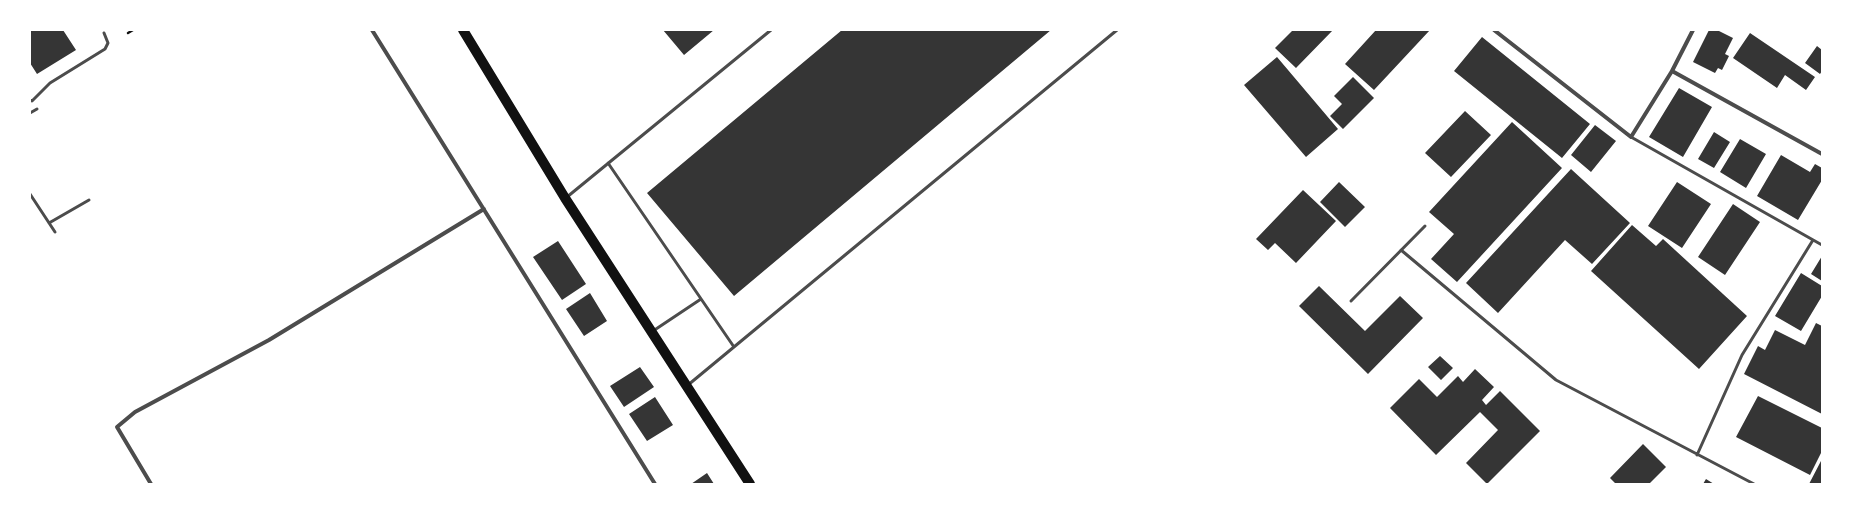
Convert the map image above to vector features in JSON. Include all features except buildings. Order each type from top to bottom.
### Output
[{"type":"main road","points":[[463,30],[565,198],[653,331],[750,484]]},
{"type":"street","points":[[372,30],[655,484]]},
{"type":"street","points":[[1494,30],[1631,137],[1672,71],[1693,30]]},
{"type":"street","points":[[1672,71],[1822,154]]},
{"type":"street","points":[[151,484],[117,427],[135,412],[269,340],[484,209]]},
{"type":"lane","points":[[565,198],[771,30]]},
{"type":"lane","points":[[688,386],[1117,30]]},
{"type":"lane","points":[[30,100],[32,101],[50,83],[105,49],[108,43],[104,33]]},
{"type":"lane","points":[[30,114],[37,109]]},
{"type":"lane","points":[[1631,137],[1822,245]]},
{"type":"lane","points":[[608,162],[734,347]]},
{"type":"lane","points":[[30,194],[54,232]]},
{"type":"lane","points":[[49,223],[89,200]]},
{"type":"lane","points":[[1351,301],[1425,226]]},
{"type":"lane","points":[[1696,455],[1742,355],[1813,240]]},
{"type":"lane","points":[[1402,250],[1556,380],[1696,455],[1754,484]]},
{"type":"lane","points":[[653,331],[701,299]]},
{"type":"path","points":[[128,33],[133,30]]}]
